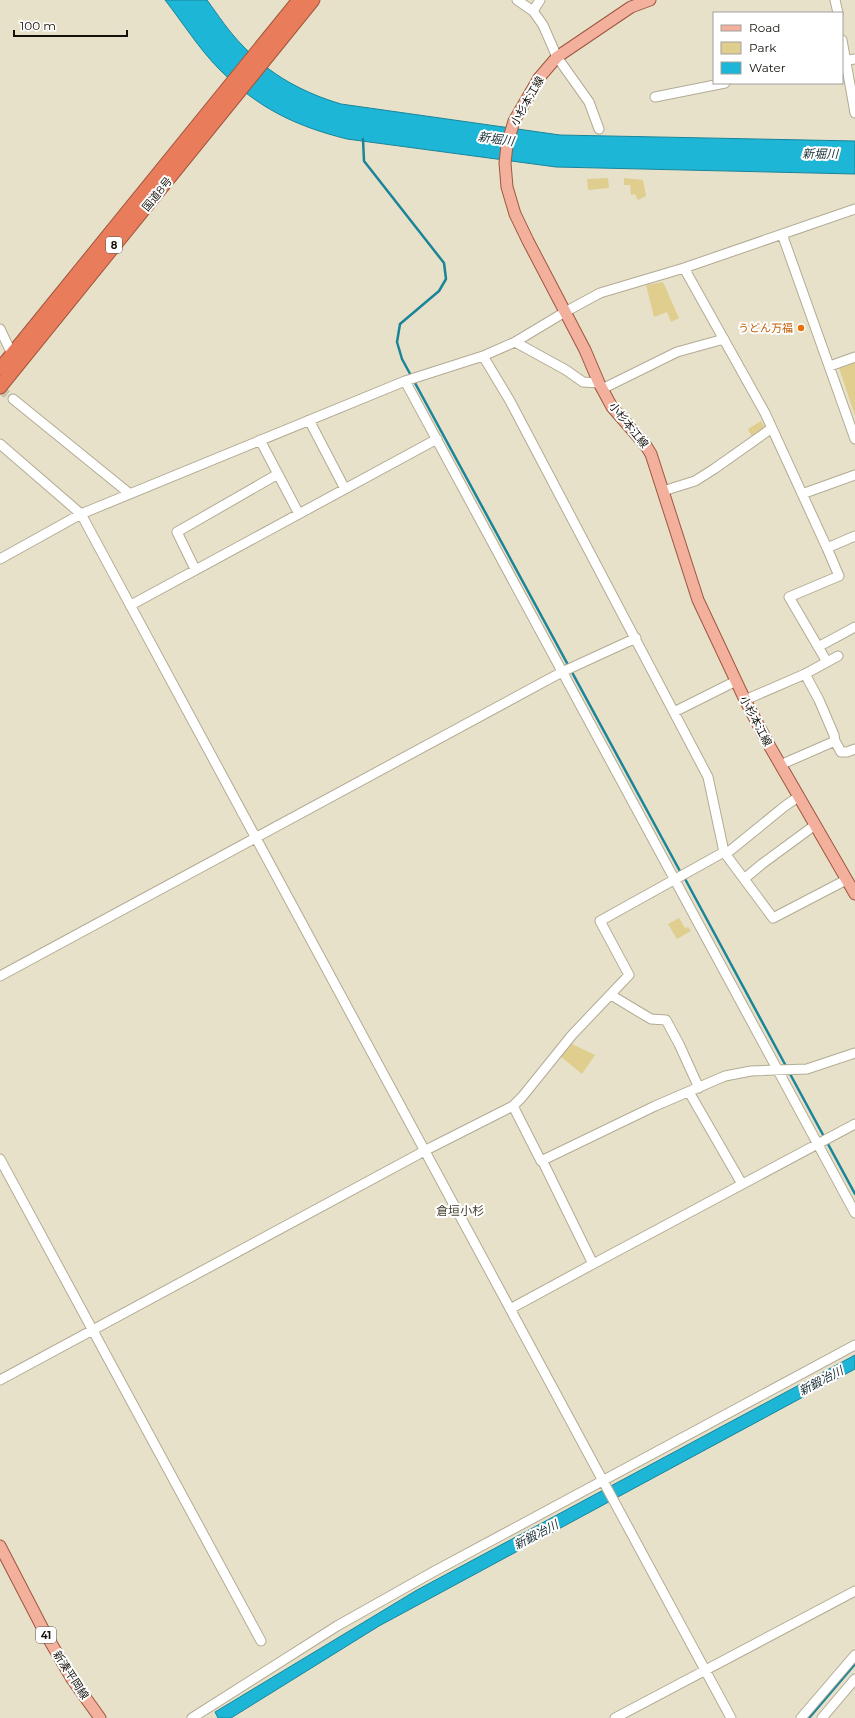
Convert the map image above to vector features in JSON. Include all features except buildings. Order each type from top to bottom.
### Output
[{"type":"highway","name":"国道8号","points":[[275,38],[298,0]]},
{"type":"highway","name":"国道8号","points":[[0,387],[225,100],[275,38],[312,0]]},
{"type":"highway","name":"国道8号","points":[[0,369],[225,100]]},
{"type":"main road","name":"小杉本江線","points":[[650,0],[631,7],[557,57],[539,78],[512,126],[507,145],[505,163],[507,187],[515,214],[585,350],[612,407],[646,446],[655,462],[698,600],[745,700],[780,765],[855,894]]},
{"type":"main road","name":"新湊平岡線","points":[[0,1546],[44,1632],[72,1679],[100,1718]]},
{"type":"street","points":[[517,0],[533,11],[543,25],[557,57],[589,102],[599,129]]},
{"type":"street","points":[[533,11],[540,0]]},
{"type":"street","points":[[835,0],[838,12]]},
{"type":"street","points":[[843,50],[855,113]]},
{"type":"street","points":[[844,60],[855,59]]},
{"type":"street","points":[[655,97],[720,84]]},
{"type":"street","points":[[0,560],[81,514],[405,381],[483,356],[516,342],[565,312],[600,293],[684,268],[855,209]]},
{"type":"street","points":[[782,234],[855,439]]},
{"type":"street","points":[[684,268],[772,428],[839,576],[789,597],[827,662]]},
{"type":"street","points":[[0,329],[12,354]]},
{"type":"street","points":[[516,342],[566,370],[583,382],[601,386],[677,352],[724,339]]},
{"type":"street","points":[[483,356],[510,401],[708,777],[725,853],[773,918],[846,880]]},
{"type":"street","points":[[830,366],[855,357]]},
{"type":"street","points":[[405,381],[674,881],[855,1212]]},
{"type":"street","points":[[13,399],[130,494]]},
{"type":"street","points":[[309,420],[345,489]]},
{"type":"street","points":[[663,491],[695,481],[772,428]]},
{"type":"street","points":[[130,604],[436,439]]},
{"type":"street","points":[[260,440],[299,514]]},
{"type":"street","points":[[0,444],[81,514],[731,1718]]},
{"type":"street","points":[[195,569],[177,532],[278,474]]},
{"type":"street","points":[[802,494],[855,475]]},
{"type":"street","points":[[827,548],[855,536]]},
{"type":"street","points":[[818,646],[855,627]]},
{"type":"street","points":[[0,976],[562,672],[636,638]]},
{"type":"street","points":[[745,700],[805,674],[838,656]]},
{"type":"street","points":[[805,674],[819,700],[834,735],[835,741],[841,752],[847,752],[855,749]]},
{"type":"street","points":[[674,712],[736,681]]},
{"type":"street","points":[[780,765],[835,741]]},
{"type":"street","points":[[0,1380],[425,1151],[513,1106],[572,1035],[611,995],[628,975],[600,921],[725,853],[798,796]]},
{"type":"street","points":[[744,879],[815,825]]},
{"type":"street","points":[[611,995],[651,1019],[666,1020],[680,1044],[699,1088]]},
{"type":"street","points":[[542,1160],[655,1106],[725,1076],[752,1071],[807,1069],[855,1053]]},
{"type":"street","points":[[689,1092],[742,1184]]},
{"type":"street","points":[[513,1106],[542,1160],[593,1264]]},
{"type":"street","points":[[510,1309],[855,1124]]},
{"type":"street","points":[[0,1158],[261,1641]]},
{"type":"street","points":[[192,1718],[337,1626],[604,1483],[855,1345]]},
{"type":"street","points":[[615,1718],[855,1591]]},
{"type":"street","points":[[801,1718],[855,1655]]},
{"type":"street","points":[[822,1718],[855,1680]]},
{"type":"green space","points":[[608,178],[609,188],[588,190],[587,179]]},
{"type":"green space","points":[[624,178],[643,180],[646,196],[638,200],[635,194],[631,195],[630,185],[624,185]]},
{"type":"green space","points":[[663,282],[679,318],[671,322],[667,312],[654,317],[646,285]]},
{"type":"green space","points":[[855,362],[855,416],[839,368]]},
{"type":"green space","points":[[761,421],[766,430],[753,439],[748,429]]},
{"type":"green space","points":[[679,918],[685,928],[688,927],[691,931],[677,939],[668,924]]},
{"type":"green space","points":[[570,1043],[595,1055],[582,1074],[560,1056]]},
{"type":"water","name":"新堀川","points":[[165,0],[207,0],[238,41],[264,66],[288,82],[327,100],[341,104],[560,135],[855,141],[855,174],[556,167],[347,139],[311,128],[278,114],[249,95],[212,62]]},
{"type":"water","name":"新鍛冶川","points":[[855,1355],[855,1369],[379,1626],[231,1718],[218,1718],[215,1712],[417,1590]]},
{"type":"waterway","points":[[363,139],[364,161],[444,263],[446,279],[439,291],[400,324],[397,342],[402,359],[681,873]]},
{"type":"waterway","points":[[684,877],[787,1068]]},
{"type":"waterway","points":[[789,1072],[855,1194]]},
{"type":"waterway","points":[[809,1718],[855,1664]]},
{"type":"tunnel","points":[[0,389],[13,399]]},
{"type":"place","name":"うどん万福","points":[[801,328]]},
{"type":"district","name":"倉垣小杉","points":[[460,1211]]}]
